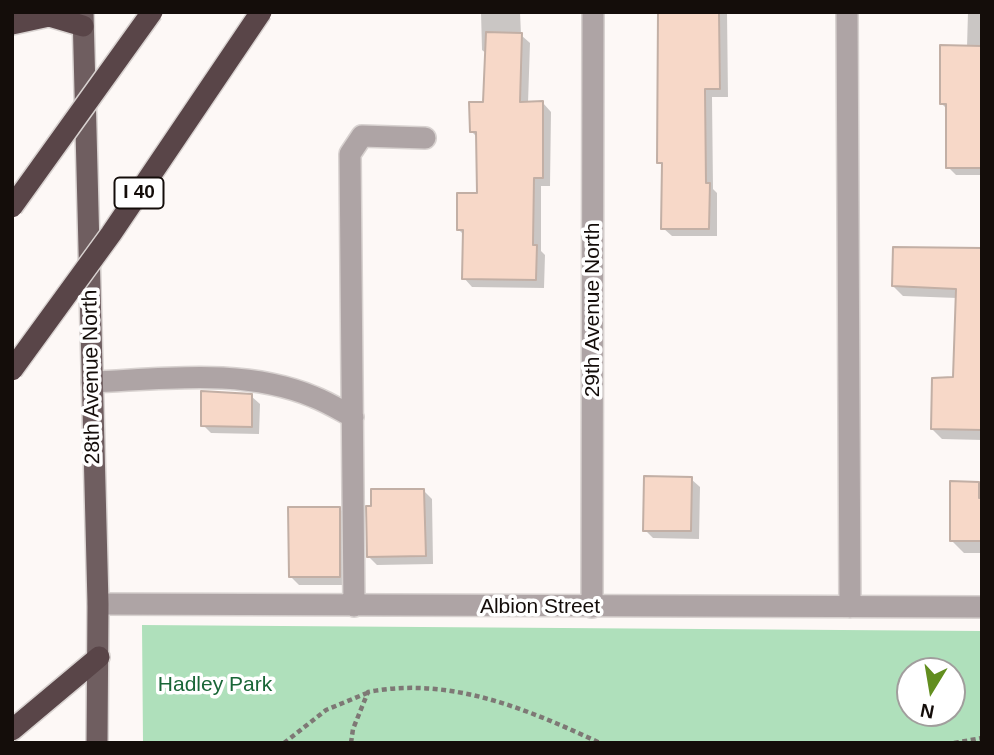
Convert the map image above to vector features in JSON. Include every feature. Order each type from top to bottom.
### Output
[{"type":"highway","points":[[12,208],[152,12]]},
{"type":"highway","name":"I 40","points":[[12,370],[111,234],[261,12]]},
{"type":"highway","points":[[12,24],[49,16],[83,19]]},
{"type":"highway","points":[[12,730],[99,657]]},
{"type":"main road","name":"28th Avenue North","points":[[83,19],[98,604],[97,743]]},
{"type":"street","name":"29th Avenue North","points":[[592,607],[593,12]]},
{"type":"street","points":[[847,12],[850,607]]},
{"type":"street","points":[[354,606],[351,154],[362,136],[425,138]]},
{"type":"street","points":[[92,382],[234,378],[279,386],[314,397],[353,417]]},
{"type":"street","name":"Albion Street","points":[[98,604],[982,607]]},
{"type":"path","points":[[284,743],[326,710],[368,692],[415,686],[482,697],[545,718],[600,743]]},
{"type":"path","points":[[351,743],[353,729],[368,692]]},
{"type":"path","points":[[954,743],[982,738]]},
{"type":"green space","name":"Hadley Park","points":[[142,625],[982,631],[982,743],[143,743]]},
{"type":"building","points":[[658,12],[719,12],[720,89],[705,89],[706,183],[710,183],[709,229],[661,229],[662,163],[657,163]]},
{"type":"building","points":[[486,32],[522,33],[520,102],[543,101],[543,178],[534,178],[533,245],[537,245],[536,280],[462,279],[463,230],[457,230],[457,193],[477,193],[476,132],[470,132],[469,102],[483,102]]},
{"type":"building","points":[[940,45],[982,46],[982,168],[946,168],[946,104],[940,104]]},
{"type":"building","points":[[893,247],[982,248],[982,430],[931,429],[932,378],[953,377],[956,289],[892,286]]},
{"type":"building","points":[[201,391],[252,394],[252,427],[201,426]]},
{"type":"building","points":[[644,476],[692,477],[691,531],[643,531]]},
{"type":"building","points":[[950,481],[979,482],[979,498],[982,498],[982,541],[950,541]]},
{"type":"building","points":[[371,489],[424,489],[426,556],[367,557],[366,506],[371,506]]},
{"type":"building","points":[[288,507],[340,507],[340,577],[289,577]]}]
